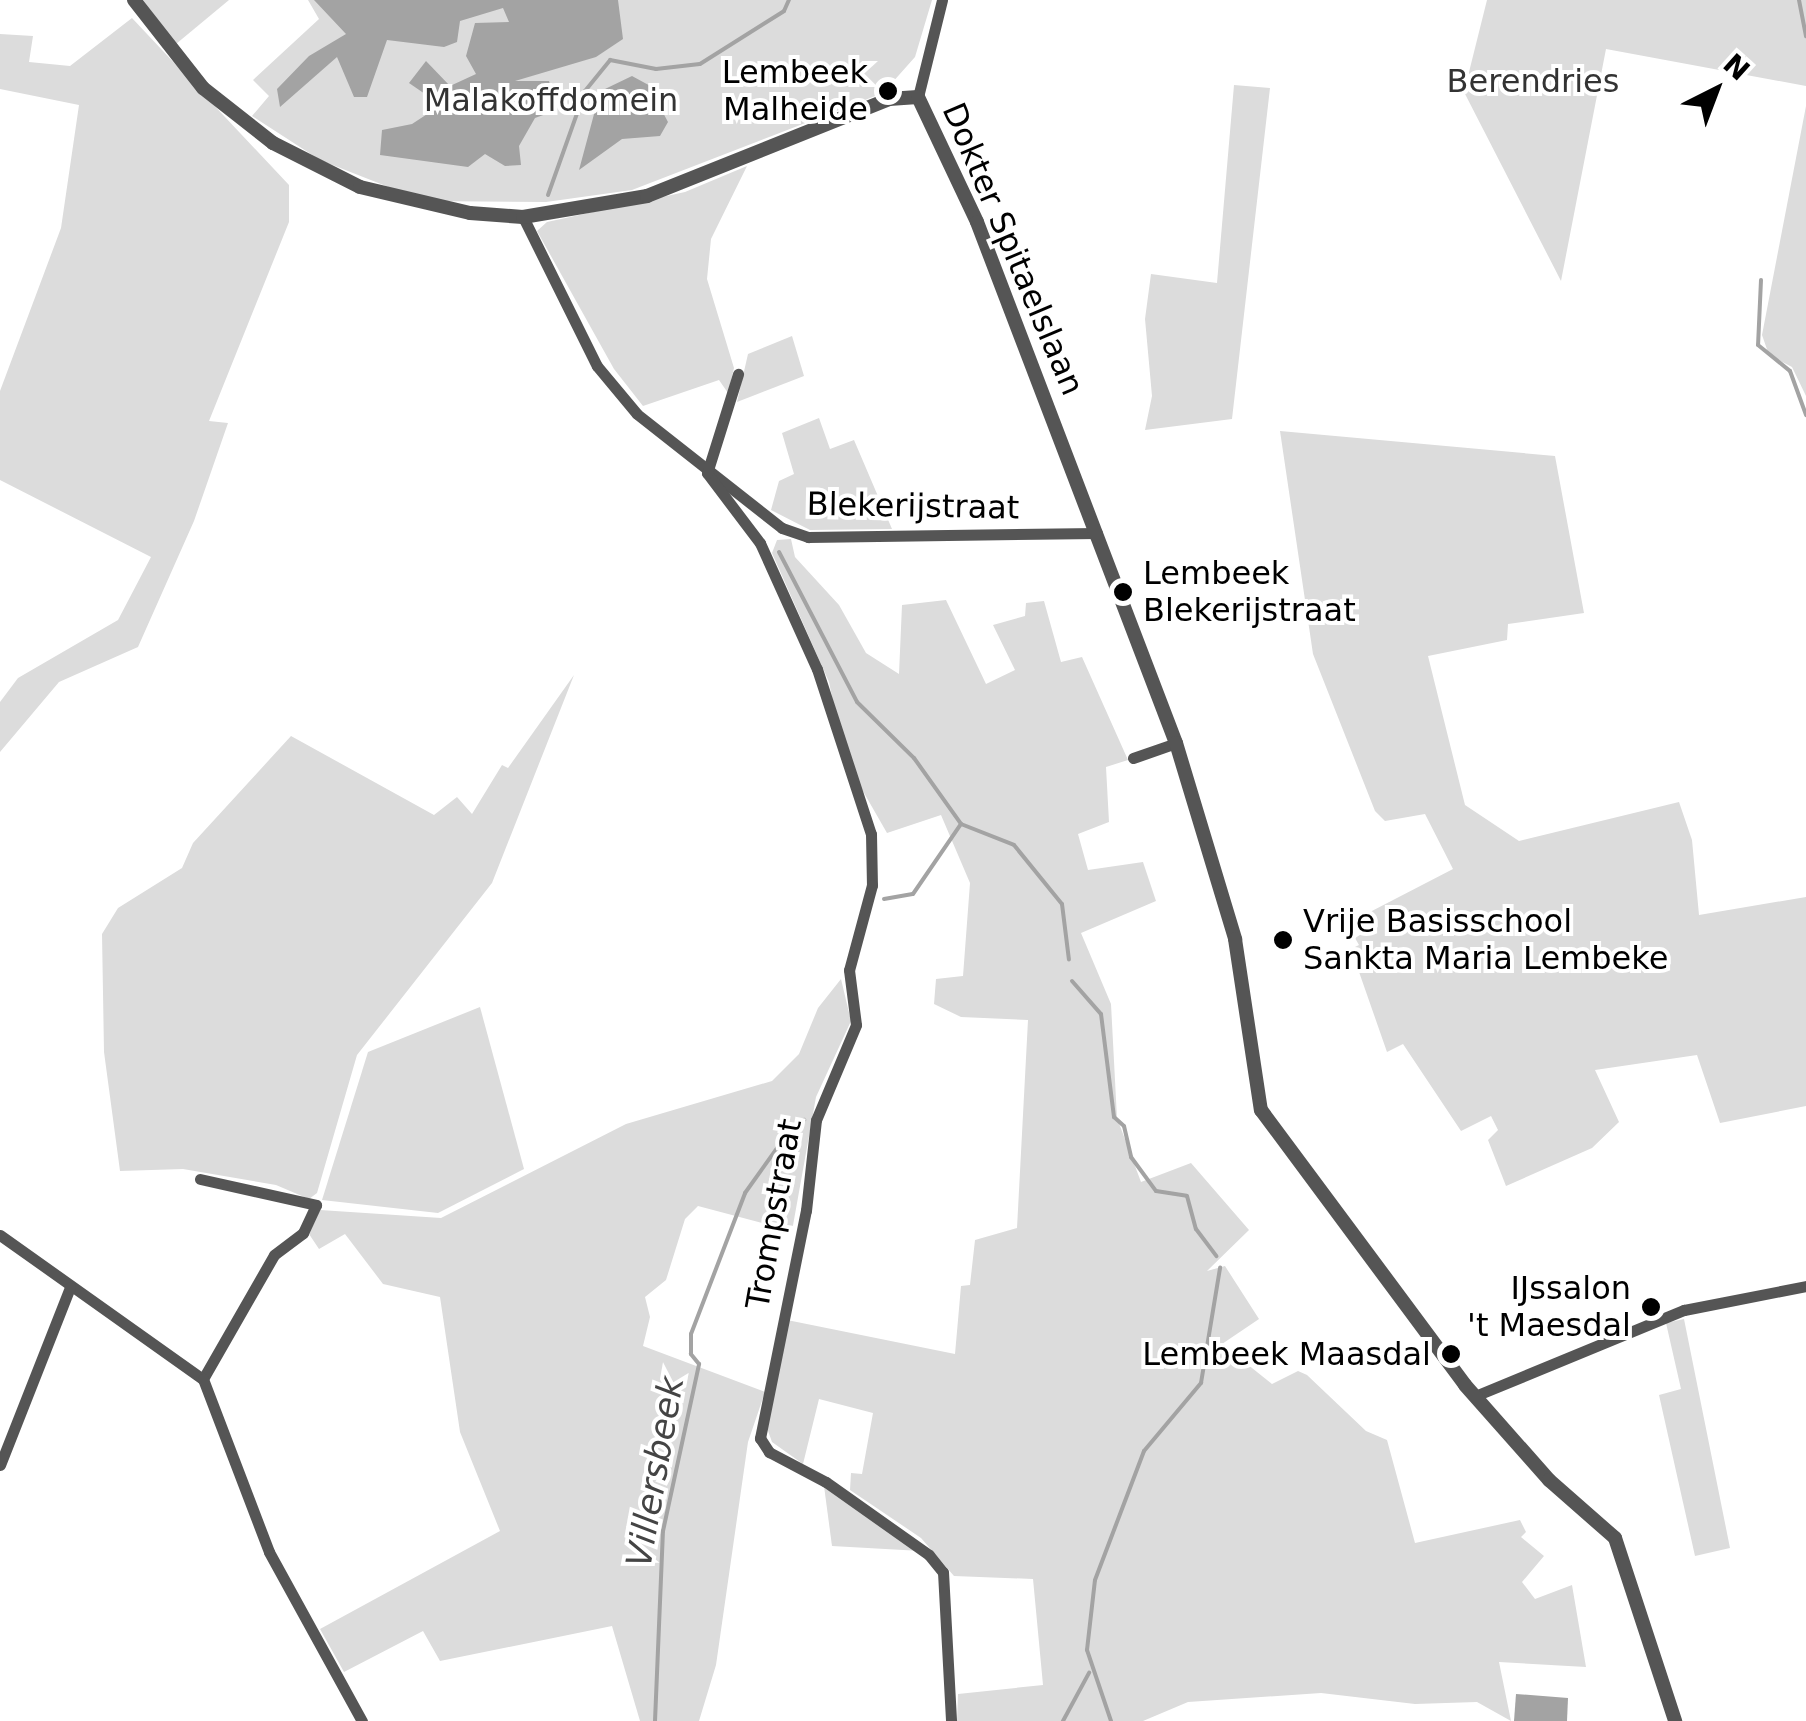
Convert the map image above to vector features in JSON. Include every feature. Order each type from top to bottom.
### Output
[{"type":"street","name":"Dokter Spitaelslaan","points":[[134,0],[203,88],[273,143],[396,199],[522,217],[647,196],[889,99],[918,97],[928,112],[1097,533],[1176,743],[1235,940],[1262,1110],[1474,1396],[1622,1550],[1675,1721]]},
{"type":"street","points":[[918,97],[942,0]]},
{"type":"street","name":"Blekerijstraat","points":[[522,217],[598,366],[638,414],[707,473],[782,528],[808,537],[1097,533]]},
{"type":"street","points":[[707,473],[738,374]]},
{"type":"street","name":"Trompstraat","points":[[707,473],[760,543],[817,669],[871,834],[872,886],[849,970],[856,1025],[816,1120],[806,1210],[760,1438],[769,1452],[826,1482],[929,1555],[943,1572],[951,1721]]},
{"type":"street","points":[[760,543],[782,528]]},
{"type":"street","points":[[1133,758],[1176,743]]},
{"type":"street","points":[[200,1178],[316,1205],[302,1233],[274,1255],[203,1378]]},
{"type":"street","points":[[0,1235],[70,1288],[203,1378],[270,1552],[362,1721]]},
{"type":"street","points":[[1474,1396],[1684,1310],[1806,1286]]},
{"type":"street","points":[[0,1464],[70,1288]]},
{"type":"green space","points":[[143,0],[229,0],[176,44]]},
{"type":"green space","name":"Malakoffdomein","points":[[308,0],[932,0],[915,57],[883,93],[632,190],[546,202],[424,201],[320,160],[252,116],[269,96],[253,80],[319,19]]},
{"type":"green space","name":"Berendries","points":[[1487,0],[1806,0],[1806,86],[1606,49],[1561,281],[1464,92]]},
{"type":"green space","points":[[132,18],[289,185],[289,222],[209,421],[228,423],[194,521],[138,647],[59,682],[0,752],[0,702],[18,678],[118,620],[151,557],[0,480],[0,391],[61,228],[79,105],[0,89],[0,34],[33,36],[29,62],[70,66]]},
{"type":"green space","points":[[1234,85],[1270,88],[1232,419],[1145,430],[1152,396],[1145,319],[1151,274],[1217,283]]},
{"type":"green space","points":[[1806,106],[1806,396],[1792,367],[1769,355],[1762,335]]},
{"type":"green space","points":[[747,166],[711,239],[707,279],[734,368],[728,393],[719,380],[643,406],[614,369],[537,231],[547,222],[685,192]]},
{"type":"green space","points":[[792,336],[804,376],[737,402],[748,354]]},
{"type":"green space","points":[[819,418],[830,449],[854,440],[892,529],[810,530],[771,510],[779,481],[794,474],[782,433]]},
{"type":"green space","points":[[1280,431],[1555,456],[1584,613],[1508,624],[1507,640],[1428,656],[1465,805],[1519,841],[1679,802],[1692,840],[1699,915],[1806,897],[1806,1106],[1720,1123],[1697,1055],[1595,1070],[1619,1122],[1592,1148],[1506,1186],[1488,1140],[1498,1130],[1491,1116],[1461,1131],[1403,1044],[1387,1052],[1351,949],[1359,945],[1355,938],[1373,927],[1368,913],[1453,869],[1425,814],[1385,821],[1375,811],[1313,654]]},
{"type":"green space","points":[[791,539],[795,557],[839,605],[866,653],[899,674],[902,605],[946,600],[986,684],[1015,670],[993,625],[1025,616],[1026,603],[1044,601],[1061,662],[1082,657],[1128,760],[1106,767],[1109,822],[1078,834],[1088,870],[1143,862],[1156,901],[1081,933],[1111,1004],[1117,1118],[1141,1182],[1191,1163],[1249,1230],[1207,1271],[1225,1266],[1259,1319],[1222,1344],[1272,1384],[1298,1371],[1307,1375],[1366,1431],[1387,1440],[1415,1543],[1520,1520],[1526,1532],[1521,1537],[1544,1556],[1522,1582],[1535,1599],[1572,1585],[1586,1667],[1499,1662],[1511,1721],[1477,1702],[1415,1704],[1321,1693],[1188,1702],[1143,1721],[957,1721],[958,1694],[1043,1685],[1033,1579],[954,1576],[921,1538],[850,1490],[851,1473],[862,1474],[873,1413],[819,1399],[803,1464],[772,1442],[767,1428],[787,1320],[955,1354],[961,1286],[970,1285],[975,1240],[1017,1228],[1028,1020],[961,1017],[934,1004],[936,979],[963,976],[970,883],[941,815],[887,833],[856,779],[842,745],[829,682],[772,553],[777,540]]},
{"type":"green space","points":[[574,675],[492,883],[357,1055],[317,1193],[309,1199],[276,1185],[183,1169],[120,1171],[104,1052],[102,934],[118,908],[182,868],[193,843],[291,736],[434,815],[457,797],[472,814],[502,765],[508,768]]},
{"type":"green space","points":[[841,979],[851,1021],[816,1097],[792,1231],[698,1206],[685,1219],[666,1280],[645,1297],[650,1317],[643,1346],[765,1392],[748,1442],[716,1665],[699,1721],[640,1721],[612,1626],[440,1661],[423,1631],[344,1672],[320,1629],[500,1531],[460,1432],[440,1297],[383,1284],[345,1234],[319,1249],[309,1234],[320,1210],[441,1218],[626,1124],[772,1081],[799,1054],[818,1008]]},
{"type":"green space","points":[[480,1007],[524,1169],[438,1213],[322,1200],[368,1052]]},
{"type":"green space","points":[[1684,1319],[1730,1548],[1695,1556],[1659,1395],[1681,1389],[1666,1323]]},
{"type":"green space","points":[[824,1486],[921,1551],[832,1546]]},
{"type":"shaded area","points":[[314,0],[618,0],[623,39],[596,57],[515,81],[549,81],[557,110],[535,118],[519,146],[521,165],[505,166],[485,154],[468,167],[380,155],[382,130],[412,124],[441,105],[409,83],[426,61],[450,86],[476,74],[466,56],[475,23],[509,22],[503,8],[460,21],[457,42],[444,47],[387,40],[367,97],[354,97],[337,57],[280,107],[277,89],[309,56],[346,34]]},
{"type":"shaded area","points":[[632,76],[667,95],[660,107],[668,122],[660,136],[622,139],[579,170],[597,103],[605,89]]},
{"type":"shaded area","points":[[1516,1694],[1568,1698],[1567,1721],[1514,1721]]},
{"type":"waterway","points":[[548,195],[585,91],[610,60],[656,69],[700,64],[784,11],[789,0]]},
{"type":"waterway","points":[[1799,0],[1806,36]]},
{"type":"waterway","points":[[1761,280],[1758,345],[1790,371],[1806,415]]},
{"type":"waterway","points":[[779,552],[857,702],[914,758],[961,824],[1014,845],[1062,904],[1069,960]]},
{"type":"waterway","name":"Villersbeek","points":[[884,899],[913,894],[961,824]]},
{"type":"waterway","points":[[1072,981],[1101,1014],[1114,1117],[1124,1126],[1131,1157],[1156,1191],[1187,1196],[1196,1229],[1216,1256]]},
{"type":"waterway","name":"Villersbeek","points":[[794,1126],[804,1120]]},
{"type":"waterway","name":"Villersbeek","points":[[655,1721],[663,1531],[699,1364],[691,1354],[691,1334],[745,1193],[785,1137]]},
{"type":"waterway","points":[[1111,1721],[1087,1650],[1095,1580],[1144,1451],[1201,1383],[1220,1268]]},
{"type":"waterway","points":[[1063,1721],[1089,1673]]},
{"type":"place","name":"Lembeek Malheide","points":[[888,91]]},
{"type":"place","name":"Lembeek Blekerijstraat","points":[[1123,592]]},
{"type":"place","name":"Vrije Basisschool Sankta Maria Lembeke","points":[[1283,940]]},
{"type":"place","name":"IJssalon 't Maesdal","points":[[1651,1307]]},
{"type":"place","name":"Lembeek Maasdal","points":[[1451,1354]]}]
